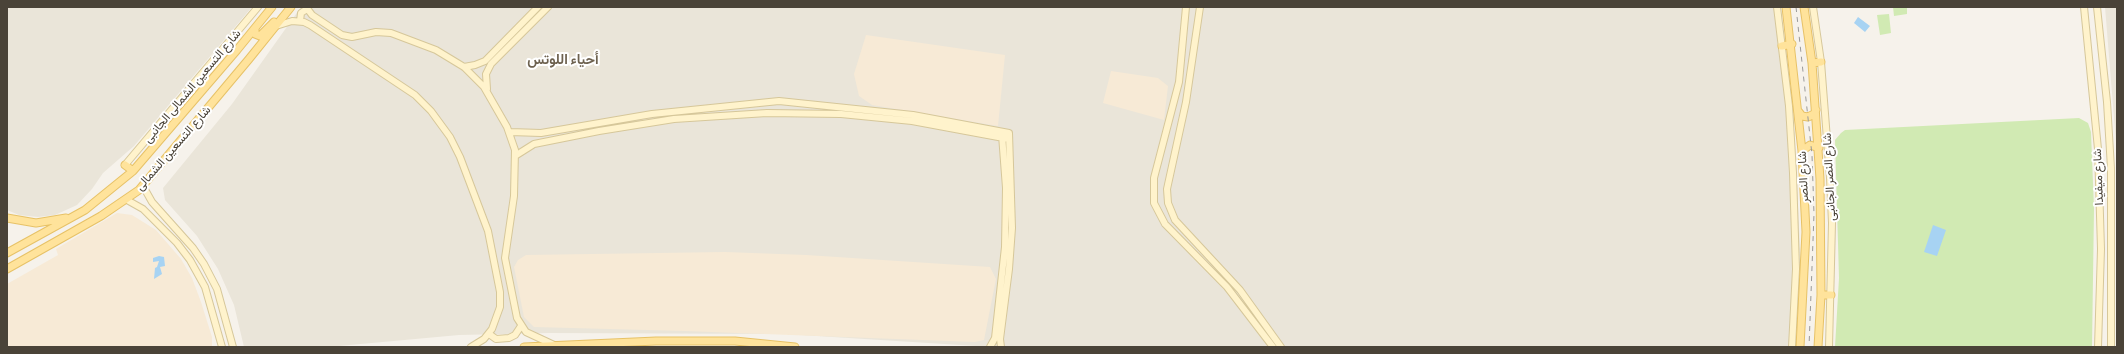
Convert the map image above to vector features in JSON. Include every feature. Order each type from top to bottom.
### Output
[{"type":"main road","name":"شارع التسعين الشمالى","points":[[7,253],[96,203],[133,171],[255,29],[272,7]]},
{"type":"main road","points":[[255,29],[256,36],[262,35],[283,12],[291,7]]},
{"type":"main road","name":"شارع التسعين الشمالى","points":[[7,269],[76,231],[127,200],[142,186],[291,7]]},
{"type":"main road","name":"شارع النصر","points":[[1786,7],[1792,44],[1799,112],[1806,232],[1800,347]]},
{"type":"main road","name":"شارع النصر","points":[[1804,7],[1812,63],[1819,148],[1822,225],[1821,295],[1818,347]]},
{"type":"main road","points":[[1782,46],[1792,44]]},
{"type":"main road","points":[[1812,63],[1821,62]]},
{"type":"main road","points":[[1799,112],[1802,116],[1808,117],[1812,116],[1816,110]]},
{"type":"main road","points":[[1802,151],[1810,145],[1819,148]]},
{"type":"main road","points":[[125,165],[133,171]]},
{"type":"main road","points":[[7,218],[39,223],[74,216]]},
{"type":"main road","points":[[1795,273],[1804,273]]},
{"type":"main road","points":[[1821,295],[1831,295]]},
{"type":"main road","points":[[524,347],[632,341],[730,341],[795,347]]},
{"type":"main road","points":[[614,347],[632,341]]},
{"type":"main road","points":[[583,344],[592,347]]},
{"type":"street","name":"شارع التسعين الشمالى الجانبى","points":[[125,165],[258,7]]},
{"type":"street","points":[[464,67],[475,66],[485,60],[538,7]]},
{"type":"street","points":[[487,91],[485,80],[491,64],[548,7]]},
{"type":"street","points":[[1186,7],[1179,82],[1154,178],[1155,206],[1165,224],[1227,287],[1273,347]]},
{"type":"street","points":[[1200,7],[1186,102],[1167,194],[1173,217],[1240,290],[1281,347]]},
{"type":"street","points":[[1777,7],[1792,149],[1795,273],[1792,347]]},
{"type":"street","name":"شارع النصر الجانبى","points":[[1813,7],[1821,62],[1830,178],[1832,223],[1829,347]]},
{"type":"street","name":"شارع ميفيدا","points":[[2084,7],[2095,107],[2100,217],[2098,347]]},
{"type":"street","name":"شارع ميفيدا","points":[[2097,7],[2107,102],[2112,218],[2114,336],[2111,347]]},
{"type":"street","points":[[300,21],[301,13],[307,8],[312,15],[342,35],[352,37],[381,32],[397,34],[447,55],[464,67],[487,91],[510,132],[515,156],[514,196],[505,258],[517,318],[521,326],[531,335],[554,345]]},
{"type":"street","points":[[276,26],[288,21],[300,21],[310,25],[415,95],[438,119],[450,137],[460,157],[488,231],[494,257],[500,300],[496,318],[489,334],[471,347]]},
{"type":"street","points":[[510,132],[541,133],[652,114],[779,101],[913,118],[1002,135],[1009,133],[1012,228],[1009,269],[1000,339],[1001,347]]},
{"type":"street","points":[[515,156],[530,146],[558,139],[635,124],[711,116],[791,112],[913,118]]},
{"type":"street","points":[[990,347],[995,338],[1005,247],[1006,188],[1002,135]]},
{"type":"street","points":[[142,186],[152,202],[193,248],[204,264],[217,289],[234,347]]},
{"type":"street","points":[[127,200],[143,209],[178,243],[198,273],[205,287],[222,347]]},
{"type":"street","points":[[143,209],[146,204],[152,202]]},
{"type":"street","points":[[2100,217],[2107,220],[2112,218]]},
{"type":"street","points":[[2100,233],[2107,229],[2112,232]]},
{"type":"street","points":[[1186,245],[1192,239]]},
{"type":"street","points":[[489,334],[496,339],[509,338],[515,335],[521,326]]},
{"type":"shaded area","points":[[7,7],[252,7],[134,146],[103,173],[92,189],[77,205],[55,215],[38,217],[19,215],[7,210]]},
{"type":"shaded area","points":[[301,7],[1780,7],[1787,58],[1795,140],[1800,249],[1794,347],[992,347],[785,334],[549,333],[459,335],[328,347],[244,347],[234,305],[218,269],[197,236],[165,200],[163,188],[232,104]]},
{"type":"shaded area","points":[[2105,7],[2117,7],[2117,271],[2116,142]]},
{"type":"shaded area","points":[[866,35],[1005,55],[998,126],[872,105],[859,96],[854,74]]},
{"type":"shaded area","points":[[1111,71],[1158,78],[1168,86],[1164,120],[1103,103]]},
{"type":"shaded area","points":[[117,213],[132,215],[156,230],[181,259],[192,278],[201,302],[212,337],[212,347],[7,347],[7,284],[58,255],[56,249]]},
{"type":"shaded area","points":[[725,252],[806,255],[990,267],[996,279],[984,340],[975,342],[534,327],[524,317],[514,267],[518,260],[526,255]]},
{"type":"green space","points":[[1893,7],[1907,7],[1907,14],[1894,16]]},
{"type":"green space","points":[[1889,14],[1891,33],[1880,35],[1877,15]]},
{"type":"green space","points":[[2079,118],[2088,123],[2091,132],[2094,209],[2092,347],[1835,347],[1839,278],[1835,140],[1841,133],[1845,130]]},
{"type":"water","points":[[1858,17],[1870,26],[1865,32],[1854,23]]},
{"type":"water","points":[[1933,225],[1946,230],[1937,256],[1924,252]]},
{"type":"water","points":[[159,256],[164,257],[165,266],[160,267],[162,274],[154,279],[155,268],[157,267],[159,261],[153,262],[153,258]]},
{"type":"railway","points":[[1796,7],[1812,155],[1814,214],[1809,347]]},
{"type":"district","name":"أحياء اللوتس","points":[[563,59]]}]
